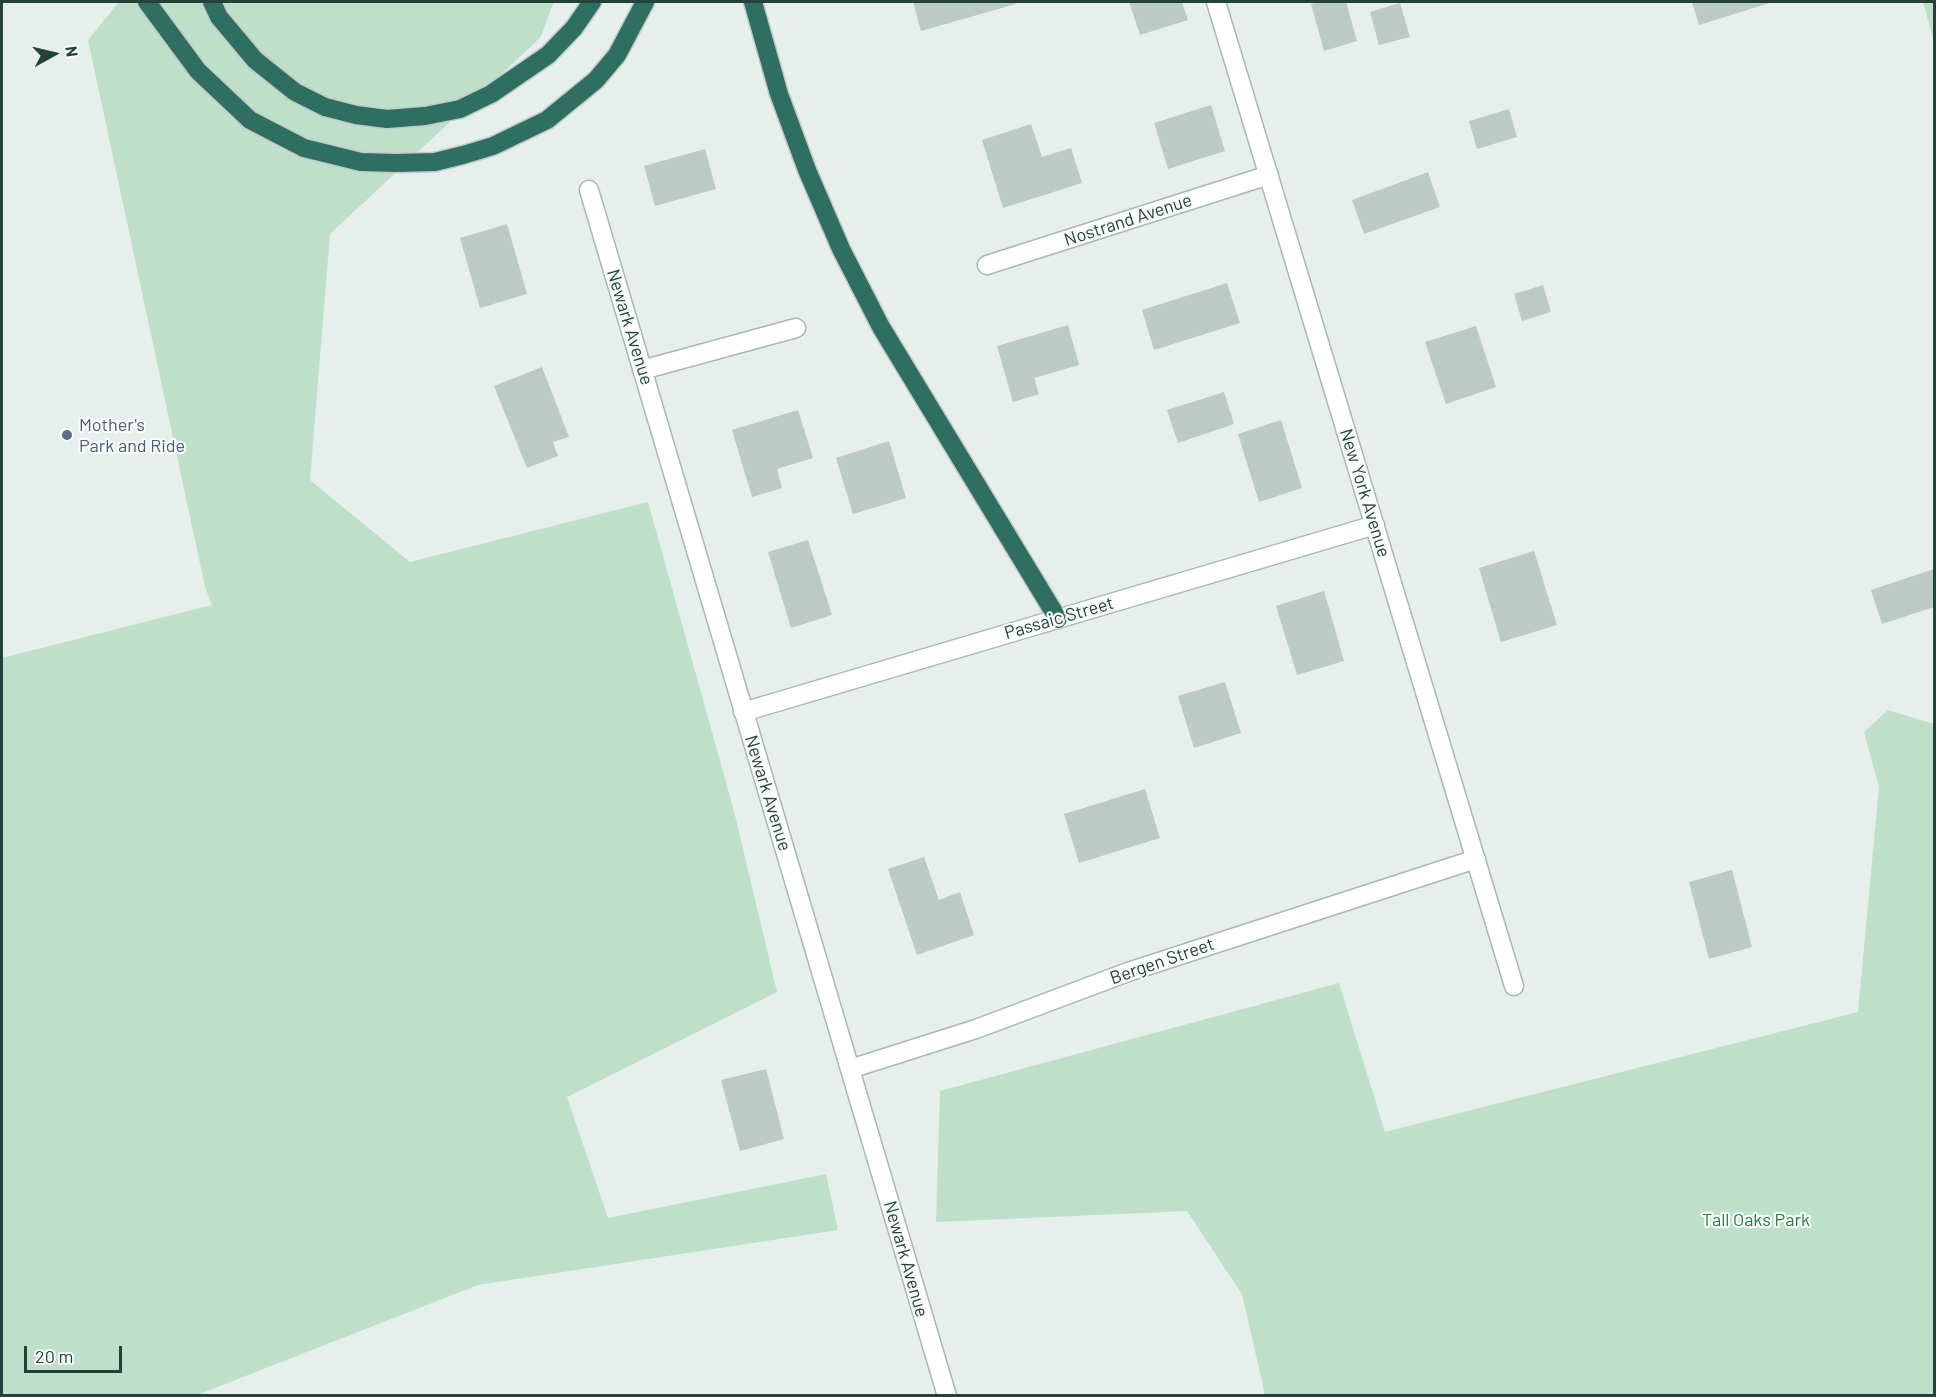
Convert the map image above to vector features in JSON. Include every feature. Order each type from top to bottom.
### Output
[{"type":"highway","points":[[147,2],[198,71],[250,120],[304,148],[361,162],[395,163],[435,162],[463,155],[493,146],[547,120],[596,80],[617,55],[645,2]]},
{"type":"highway","points":[[212,2],[219,17],[255,60],[295,92],[335,110],[387,119],[425,117],[460,109],[491,94],[548,55],[574,28],[592,2]]},
{"type":"highway","points":[[753,2],[779,94],[807,170],[841,249],[898,356],[1058,619]]},
{"type":"street","name":"New York Avenue","points":[[1216,2],[1514,986]]},
{"type":"street","name":"Nostrand Avenue","points":[[987,265],[1269,175]]},
{"type":"street","name":"Newark Avenue","points":[[589,190],[947,1395]]},
{"type":"street","points":[[642,370],[796,328]]},
{"type":"street","name":"Passaic Street","points":[[743,712],[1375,525]]},
{"type":"street","name":"Bergen Street","points":[[850,1069],[976,1029],[1210,944],[1476,859]]},
{"type":"green space","points":[[119,2],[554,2],[540,38],[330,234],[310,480],[410,562],[648,502],[734,811],[777,992],[567,1097],[608,1218],[826,1174],[838,1230],[478,1285],[197,1395],[2,1395],[2,658],[212,605],[205,587],[88,40]]},
{"type":"green space","points":[[1923,2],[1934,2],[1934,41]]},
{"type":"green space","name":"Tall Oaks Park","points":[[1888,710],[1934,724],[1934,1395],[1265,1395],[1242,1294],[1187,1211],[936,1222],[940,1091],[1339,983],[1385,1132],[1858,1012],[1879,787],[1864,732]]},
{"type":"building","points":[[913,2],[1015,2],[1016,4],[921,31]]},
{"type":"building","points":[[1129,2],[1182,2],[1188,20],[1140,35]]},
{"type":"building","points":[[1346,2],[1357,41],[1324,51],[1311,4]]},
{"type":"building","points":[[1692,2],[1773,2],[1699,25]]},
{"type":"building","points":[[1400,3],[1410,37],[1379,45],[1370,12]]},
{"type":"building","points":[[1211,105],[1225,151],[1168,169],[1154,123]]},
{"type":"building","points":[[1509,109],[1517,137],[1477,149],[1469,121]]},
{"type":"building","points":[[1031,124],[1042,157],[1071,148],[1082,183],[1003,208],[982,140]]},
{"type":"building","points":[[705,149],[716,189],[655,206],[644,166]]},
{"type":"building","points":[[1428,172],[1440,207],[1364,234],[1352,200]]},
{"type":"building","points":[[507,224],[527,294],[480,308],[460,238]]},
{"type":"building","points":[[1227,283],[1240,323],[1154,350],[1142,310]]},
{"type":"building","points":[[1543,285],[1551,312],[1522,321],[1514,294]]},
{"type":"building","points":[[1068,325],[1079,365],[1034,378],[1039,394],[1013,402],[997,346]]},
{"type":"building","points":[[1476,326],[1496,387],[1446,404],[1425,342]]},
{"type":"building","points":[[542,367],[569,437],[553,442],[558,456],[527,468],[494,386]]},
{"type":"building","points":[[1224,392],[1234,424],[1178,443],[1167,410]]},
{"type":"building","points":[[798,410],[813,458],[777,469],[782,488],[752,497],[732,430]]},
{"type":"building","points":[[1281,420],[1302,488],[1259,502],[1238,434]]},
{"type":"building","points":[[889,441],[906,498],[853,514],[836,458]]},
{"type":"building","points":[[808,540],[832,615],[791,628],[768,552]]},
{"type":"building","points":[[1534,551],[1557,625],[1501,642],[1479,568]]},
{"type":"building","points":[[1934,569],[1934,607],[1882,624],[1871,590]]},
{"type":"building","points":[[1324,591],[1344,661],[1297,675],[1276,606]]},
{"type":"building","points":[[1225,682],[1241,733],[1194,748],[1178,696]]},
{"type":"building","points":[[1145,789],[1160,838],[1079,863],[1064,814]]},
{"type":"building","points":[[924,857],[939,900],[960,892],[974,935],[917,955],[888,869]]},
{"type":"building","points":[[1732,870],[1752,947],[1709,959],[1689,882]]},
{"type":"building","points":[[766,1069],[784,1139],[740,1151],[721,1080]]},
{"type":"place","name":"Mother's Park and Ride","points":[[67,435]]}]
